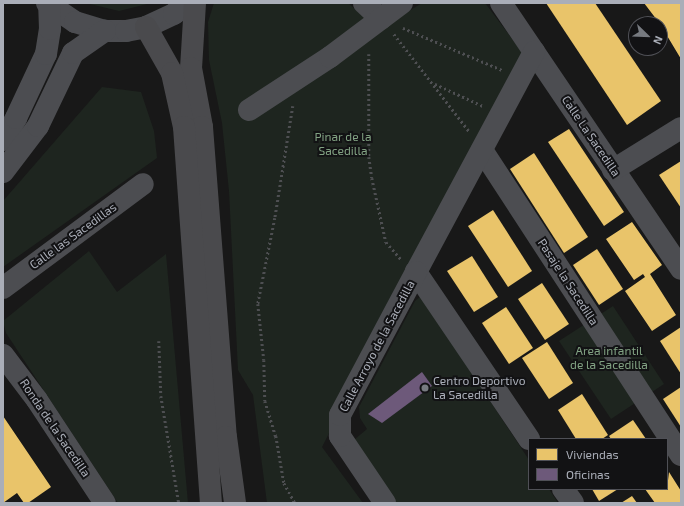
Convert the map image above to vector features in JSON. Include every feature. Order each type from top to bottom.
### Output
[{"type":"highway","points":[[195,3],[191,68],[202,127],[226,437],[235,503]]},
{"type":"highway","points":[[146,27],[172,73],[184,127],[211,503]]},
{"type":"street","points":[[48,4],[75,22],[105,31],[126,31],[146,27],[174,14],[186,3]]},
{"type":"street","points":[[364,3],[374,24]]},
{"type":"street","points":[[249,110],[295,80],[402,3]]},
{"type":"street","name":"Calle La Sacedilla","points":[[501,3],[681,270]]},
{"type":"street","points":[[3,140],[16,118],[46,54],[50,29],[48,4]]},
{"type":"street","points":[[3,172],[38,126],[73,53],[105,31]]},
{"type":"street","name":"Calle Arroyo de la Sacedilla","points":[[385,503],[340,436],[340,414],[534,52]]},
{"type":"street","points":[[613,170],[681,128]]},
{"type":"street","name":"Pasaje la Sacedilla","points":[[482,150],[681,455]]},
{"type":"street","name":"Calle las Sacedillas","points":[[3,288],[143,184]]},
{"type":"street","name":"Calle Arroyo de la Sacedilla","points":[[416,272],[528,438]]},
{"type":"street","name":"Ronda de la Sacedilla","points":[[3,355],[37,400],[105,503]]},
{"type":"street","points":[[564,490],[573,503]]},
{"type":"path","points":[[374,24],[520,76]]},
{"type":"path","points":[[374,24],[434,83],[482,150]]},
{"type":"path","points":[[374,24],[369,157],[380,224],[386,242],[396,256],[416,272]]},
{"type":"path","points":[[295,80],[285,158],[258,304],[264,360],[264,401],[276,436],[284,483],[295,503]]},
{"type":"path","points":[[434,83],[501,113]]},
{"type":"path","points":[[159,341],[161,396],[178,503]]},
{"type":"green space","points":[[86,3],[151,3],[119,11]]},
{"type":"green space","name":"Pinar de la Sacedilla","points":[[214,3],[348,3],[378,30],[422,3],[485,3],[522,52],[322,447],[363,503],[267,503],[253,395],[238,370],[229,191],[222,123],[209,60],[208,22]]},
{"type":"green space","points":[[102,87],[141,92],[154,131],[157,158],[3,267],[3,201]]},
{"type":"green space","points":[[89,251],[117,292],[166,254],[188,503],[118,503],[6,333],[3,321]]},
{"type":"green space","name":"Centro Deportivo La Sacedilla","points":[[421,296],[528,458],[528,490],[550,490],[558,503],[396,503],[354,440],[367,429],[360,418],[359,407],[415,301]]},
{"type":"green space","name":"Area infantil de la Sacedilla","points":[[613,306],[664,384],[611,419],[559,341]]},
{"type":"building: Viviendas","points":[[546,3],[595,3],[628,52],[628,56],[631,56],[661,101],[627,125]]},
{"type":"building: Viviendas","points":[[644,3],[681,3],[681,59],[668,37],[668,16],[654,16]]},
{"type":"building: Viviendas","points":[[569,129],[624,212],[604,226],[548,142]]},
{"type":"building: Viviendas","points":[[534,153],[588,237],[564,253],[510,169]]},
{"type":"building: Viviendas","points":[[681,161],[681,208],[659,175]]},
{"type":"building: Viviendas","points":[[493,210],[532,271],[508,287],[468,226]]},
{"type":"building: Viviendas","points":[[632,222],[662,265],[650,274],[676,315],[652,331],[625,291],[645,277],[643,274],[634,280],[606,239]]},
{"type":"building: Viviendas","points":[[597,249],[623,289],[599,305],[573,265]]},
{"type":"building: Viviendas","points":[[472,256],[498,297],[474,312],[447,271]]},
{"type":"building: Viviendas","points":[[542,283],[569,324],[545,340],[518,299]]},
{"type":"building: Viviendas","points":[[506,307],[533,348],[509,364],[482,323]]},
{"type":"building: Viviendas","points":[[681,327],[681,374],[660,341]]},
{"type":"building: Viviendas","points":[[547,342],[573,383],[549,399],[522,358]]},
{"type":"building: Viviendas","points":[[681,387],[681,427],[663,399]]},
{"type":"building: Viviendas","points":[[582,394],[608,435],[604,438],[575,438],[558,410]]},
{"type":"building: Viviendas","points":[[3,416],[51,487],[28,503],[24,503],[17,493],[3,503]]},
{"type":"building: Viviendas","points":[[633,420],[645,438],[610,438],[609,436]]},
{"type":"building: Viviendas","points":[[669,472],[681,491],[681,503],[655,503],[646,490],[668,490]]},
{"type":"building: Viviendas","points":[[593,490],[616,490],[599,501]]},
{"type":"building: Viviendas","points":[[632,496],[637,503],[621,503]]},
{"type":"building: Oficinas","points":[[422,372],[432,386],[382,423],[368,414]]},
{"type":"place","name":"Centro Deportivo La Sacedilla","points":[[425,388]]}]
